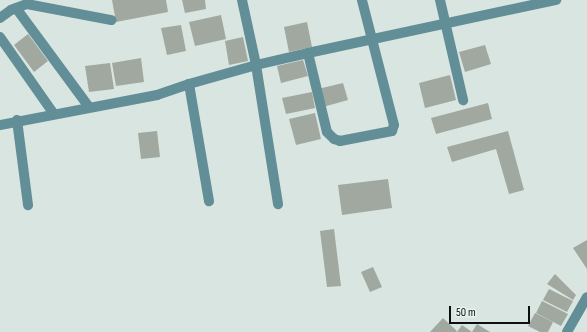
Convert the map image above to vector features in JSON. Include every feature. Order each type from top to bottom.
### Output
[{"type":"street","points":[[242,0],[256,66],[278,204]]},
{"type":"street","points":[[308,53],[327,132],[334,139],[340,141],[392,130],[394,125],[393,117],[371,39],[362,0]]},
{"type":"street","points":[[440,0],[463,100]]},
{"type":"street","points":[[0,125],[17,120],[157,95],[189,84],[308,53],[445,23],[522,3],[556,0]]},
{"type":"street","points":[[0,18],[16,8],[27,4],[111,20]]},
{"type":"street","points":[[16,8],[89,107]]},
{"type":"street","points":[[0,38],[54,114]]},
{"type":"street","points":[[189,84],[209,201]]},
{"type":"street","points":[[17,120],[28,205]]},
{"type":"street","points":[[567,332],[587,297]]},
{"type":"building","points":[[112,0],[166,0],[168,12],[116,22]]},
{"type":"building","points":[[182,0],[205,0],[206,9],[185,13]]},
{"type":"building","points":[[221,15],[226,39],[195,46],[189,22]]},
{"type":"building","points":[[307,22],[312,47],[289,52],[284,27]]},
{"type":"building","points":[[181,25],[186,51],[167,55],[161,28]]},
{"type":"building","points":[[28,34],[48,61],[34,72],[14,45]]},
{"type":"building","points":[[243,37],[248,61],[229,65],[225,41]]},
{"type":"building","points":[[485,45],[491,64],[465,72],[459,52]]},
{"type":"building","points":[[141,58],[144,82],[116,86],[112,63]]},
{"type":"building","points":[[303,60],[308,76],[281,83],[277,66]]},
{"type":"building","points":[[110,63],[114,89],[89,92],[85,66]]},
{"type":"building","points":[[450,75],[456,100],[425,108],[419,83]]},
{"type":"building","points":[[343,83],[348,100],[323,107],[318,89]]},
{"type":"building","points":[[312,92],[315,108],[286,114],[282,98]]},
{"type":"building","points":[[488,103],[492,119],[436,134],[431,118]]},
{"type":"building","points":[[315,113],[321,139],[296,145],[289,119]]},
{"type":"building","points":[[157,131],[160,157],[141,159],[138,133]]},
{"type":"building","points":[[508,131],[524,190],[509,194],[496,149],[452,162],[447,147]]},
{"type":"building","points":[[388,179],[392,208],[342,215],[338,185]]},
{"type":"building","points":[[334,229],[341,286],[327,287],[320,231]]},
{"type":"building","points":[[587,240],[587,269],[573,248]]},
{"type":"building","points":[[373,267],[382,287],[370,292],[361,272]]},
{"type":"building","points":[[555,274],[576,295],[573,300],[547,284]]},
{"type":"building","points":[[549,289],[573,301],[567,312],[543,300]]},
{"type":"building","points":[[542,301],[568,314],[561,326],[536,313]]},
{"type":"building","points":[[535,313],[553,322],[548,332],[540,332],[528,326]]},
{"type":"building","points":[[443,318],[457,331],[430,332]]},
{"type":"building","points":[[477,324],[490,332],[472,332]]},
{"type":"building","points":[[462,325],[472,332],[457,332]]}]
